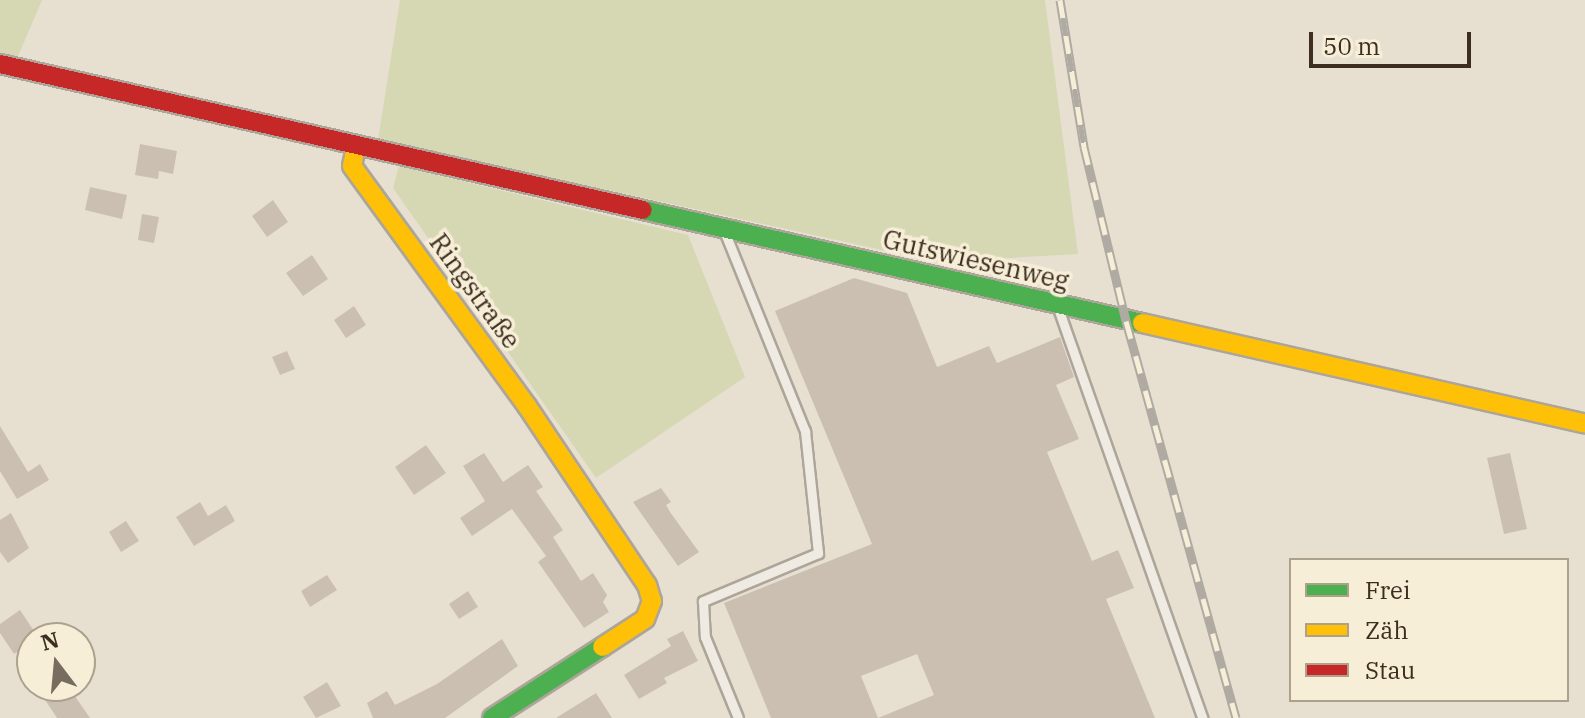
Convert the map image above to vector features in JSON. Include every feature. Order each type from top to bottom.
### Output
[{"type":"street","points":[[0,64],[356,147]]},
{"type":"street","name":"Gutswiesenweg","points":[[356,147],[1585,424]]},
{"type":"street","name":"Ringstraße","points":[[356,147],[352,166],[527,406],[647,585],[652,601],[645,619],[492,718]]},
{"type":"lane","points":[[723,230],[805,431],[818,553],[703,601],[705,637],[738,718]]},
{"type":"lane","points":[[1057,305],[1202,718]]},
{"type":"green space","points":[[0,0],[42,0],[16,61],[0,57]]},
{"type":"green space","points":[[400,0],[1045,0],[1078,254],[937,262],[378,140]]},
{"type":"green space","points":[[399,166],[688,235],[745,377],[596,478],[393,188]]},
{"type":"building","points":[[140,144],[177,151],[173,174],[159,171],[158,179],[135,175]]},
{"type":"building","points":[[90,187],[127,195],[122,219],[85,210]]},
{"type":"building","points":[[273,200],[288,222],[267,237],[252,216]]},
{"type":"building","points":[[142,214],[159,217],[154,243],[138,240]]},
{"type":"building","points":[[312,255],[328,279],[303,296],[286,273]]},
{"type":"building","points":[[854,278],[907,293],[937,367],[989,346],[997,363],[1060,337],[1074,377],[1056,385],[1079,439],[1047,452],[1092,561],[1118,550],[1134,588],[1106,599],[1155,718],[878,718],[771,718],[724,603],[872,544],[775,311]],"holes":[[[917,654],[934,695],[878,718],[861,676]]]},
{"type":"building","points":[[354,306],[366,325],[346,338],[334,320]]},
{"type":"building","points":[[287,351],[295,369],[280,375],[272,357]]},
{"type":"building","points":[[0,426],[28,472],[40,464],[49,480],[17,499],[0,471]]},
{"type":"building","points":[[426,445],[446,473],[414,495],[395,467]]},
{"type":"building","points":[[484,453],[503,482],[528,465],[543,487],[536,491],[563,530],[553,537],[581,581],[593,573],[607,595],[603,602],[609,612],[584,628],[538,562],[546,556],[512,509],[472,536],[460,518],[485,501],[463,466]]},
{"type":"building","points":[[1510,453],[1527,529],[1504,534],[1487,458]]},
{"type":"building","points":[[661,488],[671,502],[666,505],[670,512],[699,552],[678,566],[633,502]]},
{"type":"building","points":[[200,502],[208,516],[226,505],[235,521],[194,546],[176,517]]},
{"type":"building","points":[[11,513],[29,548],[8,563],[0,552],[0,520]]},
{"type":"building","points":[[126,521],[139,541],[121,552],[109,532]]},
{"type":"building","points":[[327,575],[337,590],[310,607],[301,591]]},
{"type":"building","points":[[468,591],[478,607],[459,619],[449,604]]},
{"type":"building","points":[[20,610],[28,622],[16,622],[14,654],[0,633],[0,624]]},
{"type":"building","points":[[683,631],[698,661],[664,678],[667,683],[639,699],[624,675],[671,646],[667,639]]},
{"type":"building","points":[[502,639],[518,666],[445,718],[373,718],[367,703],[387,691],[395,705],[437,684]]},
{"type":"building","points":[[327,682],[341,706],[316,718],[303,697]]},
{"type":"building","points":[[596,693],[612,718],[556,718]]},
{"type":"building","points":[[46,702],[79,702],[90,718],[57,718]]},
{"type":"railway","points":[[1060,0],[1084,147],[1126,321],[1236,718]]},
{"type":"traffic: fast","points":[[643,210],[1142,323]]},
{"type":"traffic: fast","points":[[492,718],[602,647]]},
{"type":"traffic: slow","points":[[356,147],[352,166],[527,406],[647,585],[652,601],[645,619],[602,647]]},
{"type":"traffic: slow","points":[[1142,323],[1585,424]]},
{"type":"traffic: jam","points":[[0,64],[643,210]]}]
